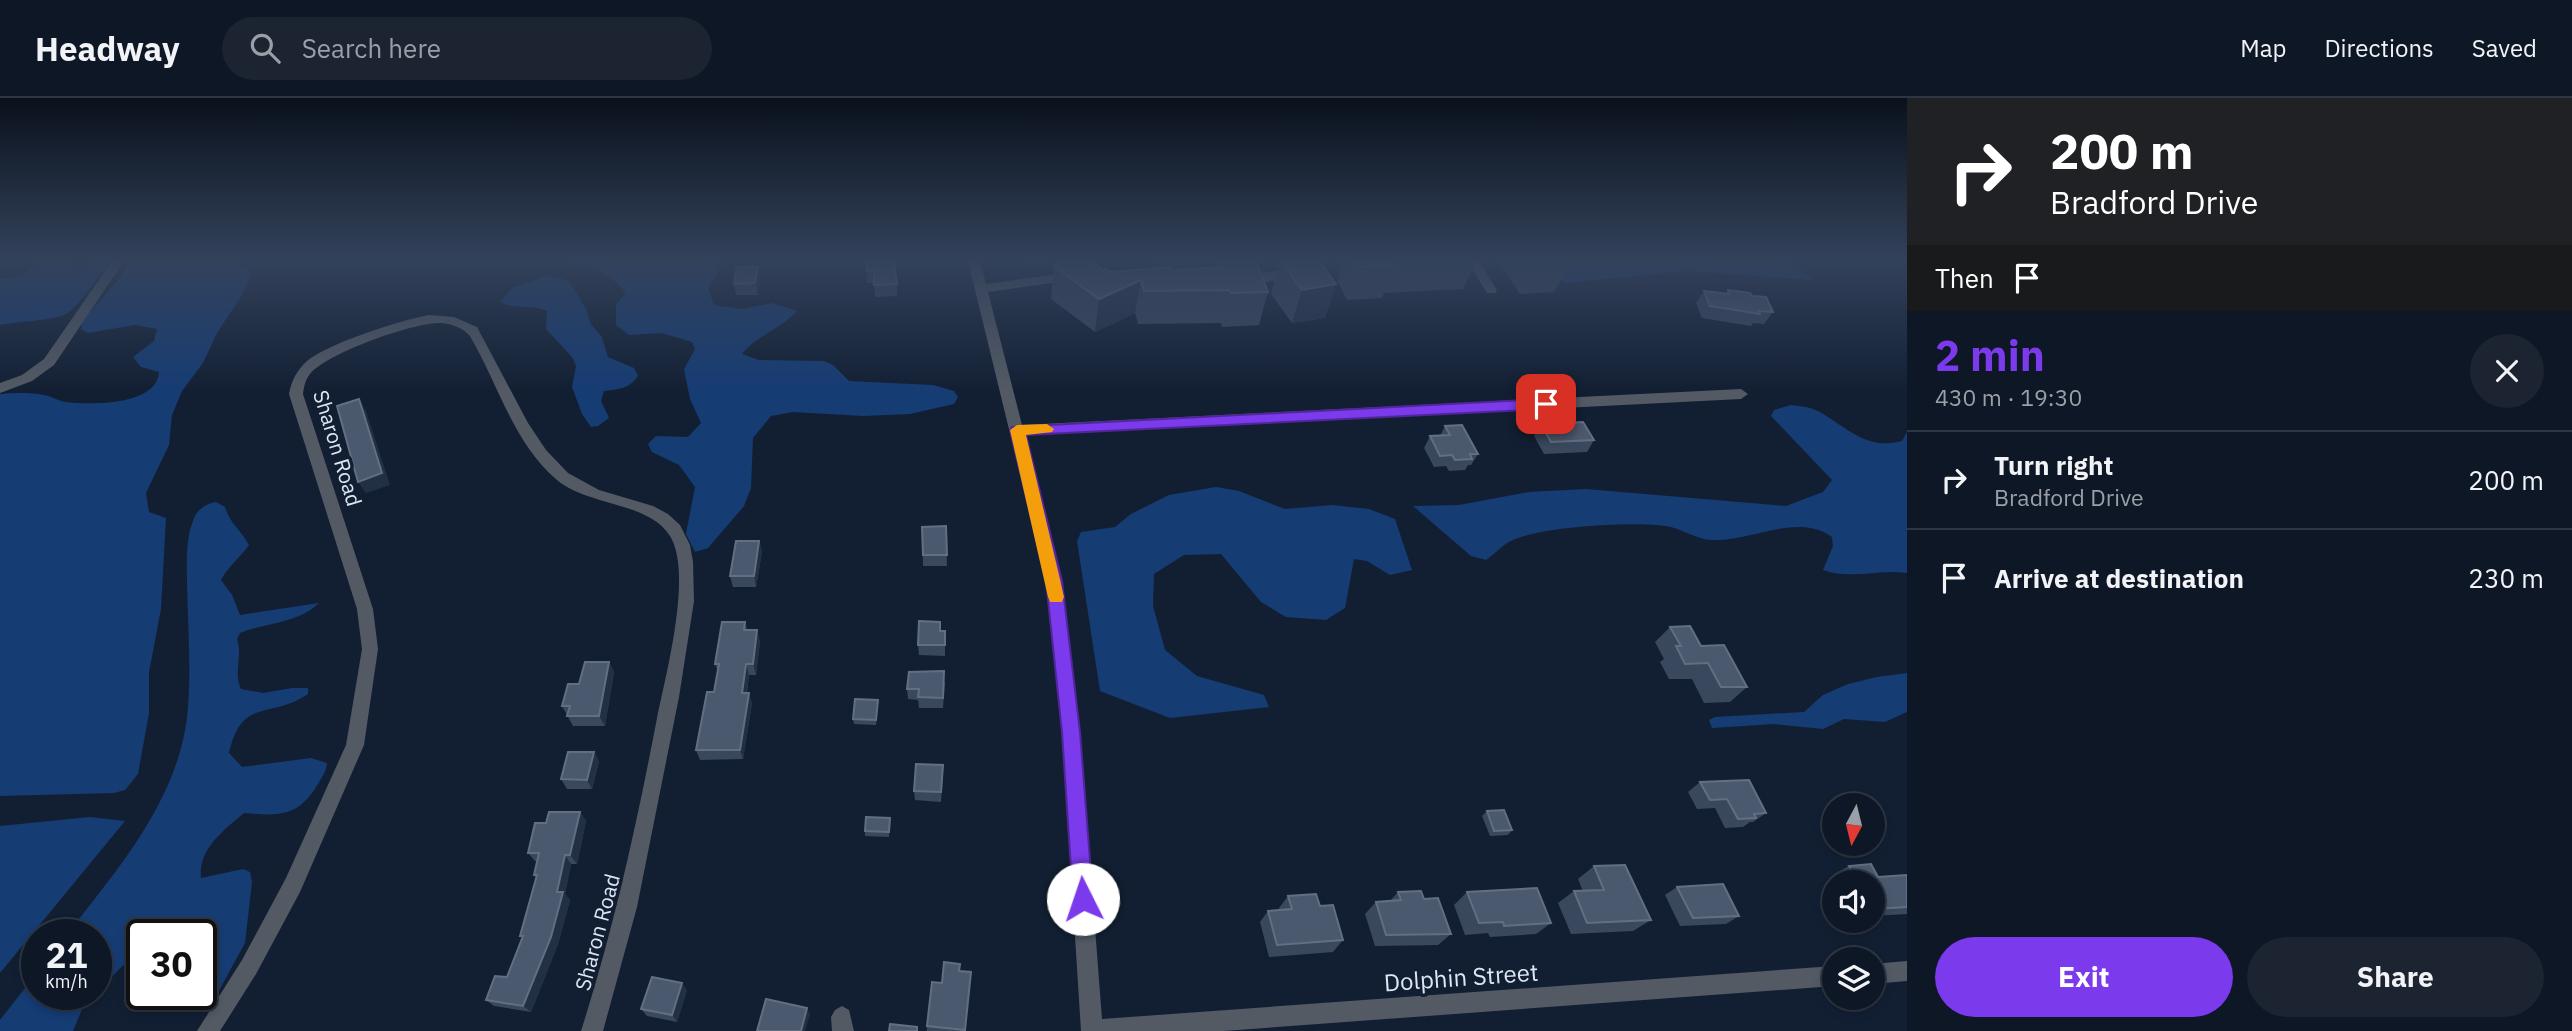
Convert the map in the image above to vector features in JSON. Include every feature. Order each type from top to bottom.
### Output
[{"type":"street","points":[[0,388],[27,378],[50,362],[89,305]]},
{"type":"street","points":[[985,305],[1054,581],[1071,732],[1092,1030]]},
{"type":"street","name":"Sharon Road","points":[[208,1031],[249,967],[293,885],[355,745],[370,649],[365,609],[296,394],[296,386],[306,368],[336,351],[407,325],[442,319],[454,321],[473,331],[519,418],[561,476],[577,488],[602,499],[655,512],[671,524],[682,545],[685,584],[682,626],[644,840],[626,920],[592,1031]]},
{"type":"street","points":[[1017,430],[1741,394]]},
{"type":"street","points":[[1885,973],[1907,971]]},
{"type":"street","name":"Dolphin Street","points":[[1092,1030],[1822,977]]},
{"type":"shaded area","points":[[0,305],[76,305],[66,314],[53,318],[0,325]]},
{"type":"shaded area","points":[[97,305],[236,305],[217,333],[203,363],[182,391],[172,415],[169,445],[146,493],[149,512],[166,518],[161,609],[149,672],[149,713],[138,774],[125,790],[114,793],[0,796],[0,394],[33,393],[65,402],[121,401],[147,391],[155,383],[159,372],[141,367],[133,357],[154,341],[157,329],[135,325],[88,333],[81,329],[82,321]]},
{"type":"shaded area","points":[[507,305],[583,305],[591,324],[602,337],[608,357],[634,368],[638,376],[627,386],[604,391],[601,401],[609,418],[598,426],[591,427],[582,414],[572,387],[576,366],[572,357],[546,329],[547,311]]},
{"type":"shaded area","points":[[616,305],[714,305],[742,309],[777,305],[797,311],[742,354],[759,360],[824,361],[833,365],[849,381],[933,385],[954,391],[958,397],[954,404],[910,414],[863,416],[793,412],[771,416],[753,438],[751,488],[744,506],[708,548],[695,552],[686,534],[695,487],[679,465],[652,452],[648,444],[656,436],[688,437],[701,423],[690,399],[684,369],[695,349],[692,342],[662,333],[629,335],[616,325]]},
{"type":"shaded area","points":[[1791,405],[1815,410],[1857,436],[1878,443],[1902,441],[1907,432],[1907,573],[1844,574],[1823,570],[1833,546],[1832,537],[1819,530],[1804,527],[1712,540],[1666,526],[1585,526],[1520,537],[1507,543],[1486,560],[1471,556],[1413,506],[1459,505],[1529,492],[1586,489],[1786,506],[1823,492],[1832,480],[1771,416],[1774,410]]},
{"type":"shaded area","points":[[1216,487],[1239,491],[1285,509],[1332,505],[1369,509],[1395,519],[1412,570],[1390,575],[1367,561],[1354,559],[1345,608],[1326,620],[1286,617],[1261,602],[1221,554],[1184,555],[1154,574],[1153,606],[1165,650],[1197,676],[1264,695],[1269,707],[1170,718],[1100,691],[1077,541],[1081,532],[1115,527],[1131,514],[1169,495]]},
{"type":"shaded area","points":[[216,502],[225,507],[249,545],[221,580],[232,595],[240,615],[319,603],[291,619],[240,633],[237,639],[241,689],[263,693],[308,688],[308,694],[294,702],[250,716],[241,723],[229,753],[242,767],[311,758],[327,763],[318,784],[303,803],[278,814],[244,813],[228,826],[208,849],[201,868],[201,878],[243,869],[250,872],[252,882],[245,943],[217,994],[217,919],[126,919],[126,962],[112,977],[112,919],[79,919],[145,829],[174,770],[188,707],[188,541],[197,513],[210,503]]},
{"type":"shaded area","points":[[1907,673],[1907,712],[1885,722],[1844,719],[1823,729],[1774,724],[1712,728],[1709,720],[1715,717],[1804,712],[1823,695],[1848,684]]},
{"type":"shaded area","points":[[90,817],[125,821],[44,919],[21,919],[21,947],[0,973],[0,826]]},
{"type":"shaded area","points":[[21,993],[21,1010],[82,1010],[73,1031],[0,1031],[0,1020]]},
{"type":"building","points":[[1770,305],[1773,312],[1759,311],[1760,314],[1710,306]]},
{"type":"building","points":[[359,399],[382,473],[358,482],[337,406]]},
{"type":"building","points":[[1549,420],[1583,422],[1594,440],[1551,442],[1541,424],[1551,424]]},
{"type":"building","points":[[1462,425],[1478,454],[1470,454],[1472,459],[1455,460],[1452,455],[1440,456],[1430,436],[1450,435],[1445,426]]},
{"type":"building","points":[[946,526],[947,555],[923,555],[922,527]]},
{"type":"building","points":[[736,541],[759,541],[754,576],[730,576]]},
{"type":"building","points":[[919,621],[940,622],[940,631],[945,631],[945,645],[918,645]]},
{"type":"building","points":[[722,622],[745,622],[744,630],[757,630],[753,664],[746,664],[742,693],[749,693],[740,750],[696,750],[707,692],[714,692],[719,664],[715,664]]},
{"type":"building","points":[[1690,626],[1701,646],[1724,645],[1747,687],[1721,687],[1708,663],[1685,664],[1676,646],[1681,646],[1670,627]]},
{"type":"building","points":[[585,662],[609,662],[599,716],[567,716],[570,706],[562,706],[568,684],[579,684]]},
{"type":"building","points":[[944,671],[943,698],[918,697],[919,689],[907,689],[909,672]]},
{"type":"building","points":[[855,699],[878,700],[876,720],[853,719]]},
{"type":"building","points":[[568,752],[594,752],[587,780],[561,779]]},
{"type":"building","points":[[916,764],[943,765],[941,792],[914,791]]},
{"type":"building","points":[[1749,780],[1766,813],[1754,814],[1756,818],[1738,819],[1727,799],[1710,800],[1700,782]]},
{"type":"building","points":[[1504,810],[1512,830],[1494,831],[1487,811]]},
{"type":"building","points":[[549,812],[580,812],[570,855],[565,855],[557,892],[563,892],[551,937],[523,1006],[486,1000],[495,976],[507,977],[523,936],[520,936],[537,875],[534,875],[539,853],[528,853],[535,823],[546,823]]},
{"type":"building","points":[[866,817],[890,818],[889,832],[865,831]]},
{"type":"building","points":[[1871,864],[1874,870],[1852,870],[1849,866]]},
{"type":"building","points":[[1625,865],[1651,920],[1587,923],[1574,891],[1604,890],[1594,866]]},
{"type":"building","points":[[1907,875],[1907,907],[1885,908],[1885,877]]},
{"type":"building","points":[[1723,884],[1739,916],[1693,918],[1677,887]]},
{"type":"building","points":[[1537,888],[1551,923],[1504,926],[1503,922],[1479,923],[1467,892]]},
{"type":"building","points":[[1421,891],[1424,899],[1438,898],[1451,934],[1386,935],[1376,902],[1401,900],[1398,892]]},
{"type":"building","points":[[1316,894],[1320,906],[1333,905],[1343,940],[1277,945],[1268,911],[1292,909],[1288,896]]},
{"type":"building","points":[[944,962],[960,964],[959,971],[971,972],[965,1030],[927,1026],[932,982],[942,983]]},
{"type":"building","points":[[652,977],[682,983],[672,1015],[641,1009]]},
{"type":"building","points":[[766,999],[807,1008],[801,1031],[757,1031]]},
{"type":"building","points":[[890,1024],[917,1027],[917,1031],[889,1031]]},
{"type":"slow traffic","points":[[1047,429],[1017,430],[1056,597]]},
{"type":"route","points":[[1083,899],[1071,732],[1054,581],[1017,430],[1546,404]]}]
